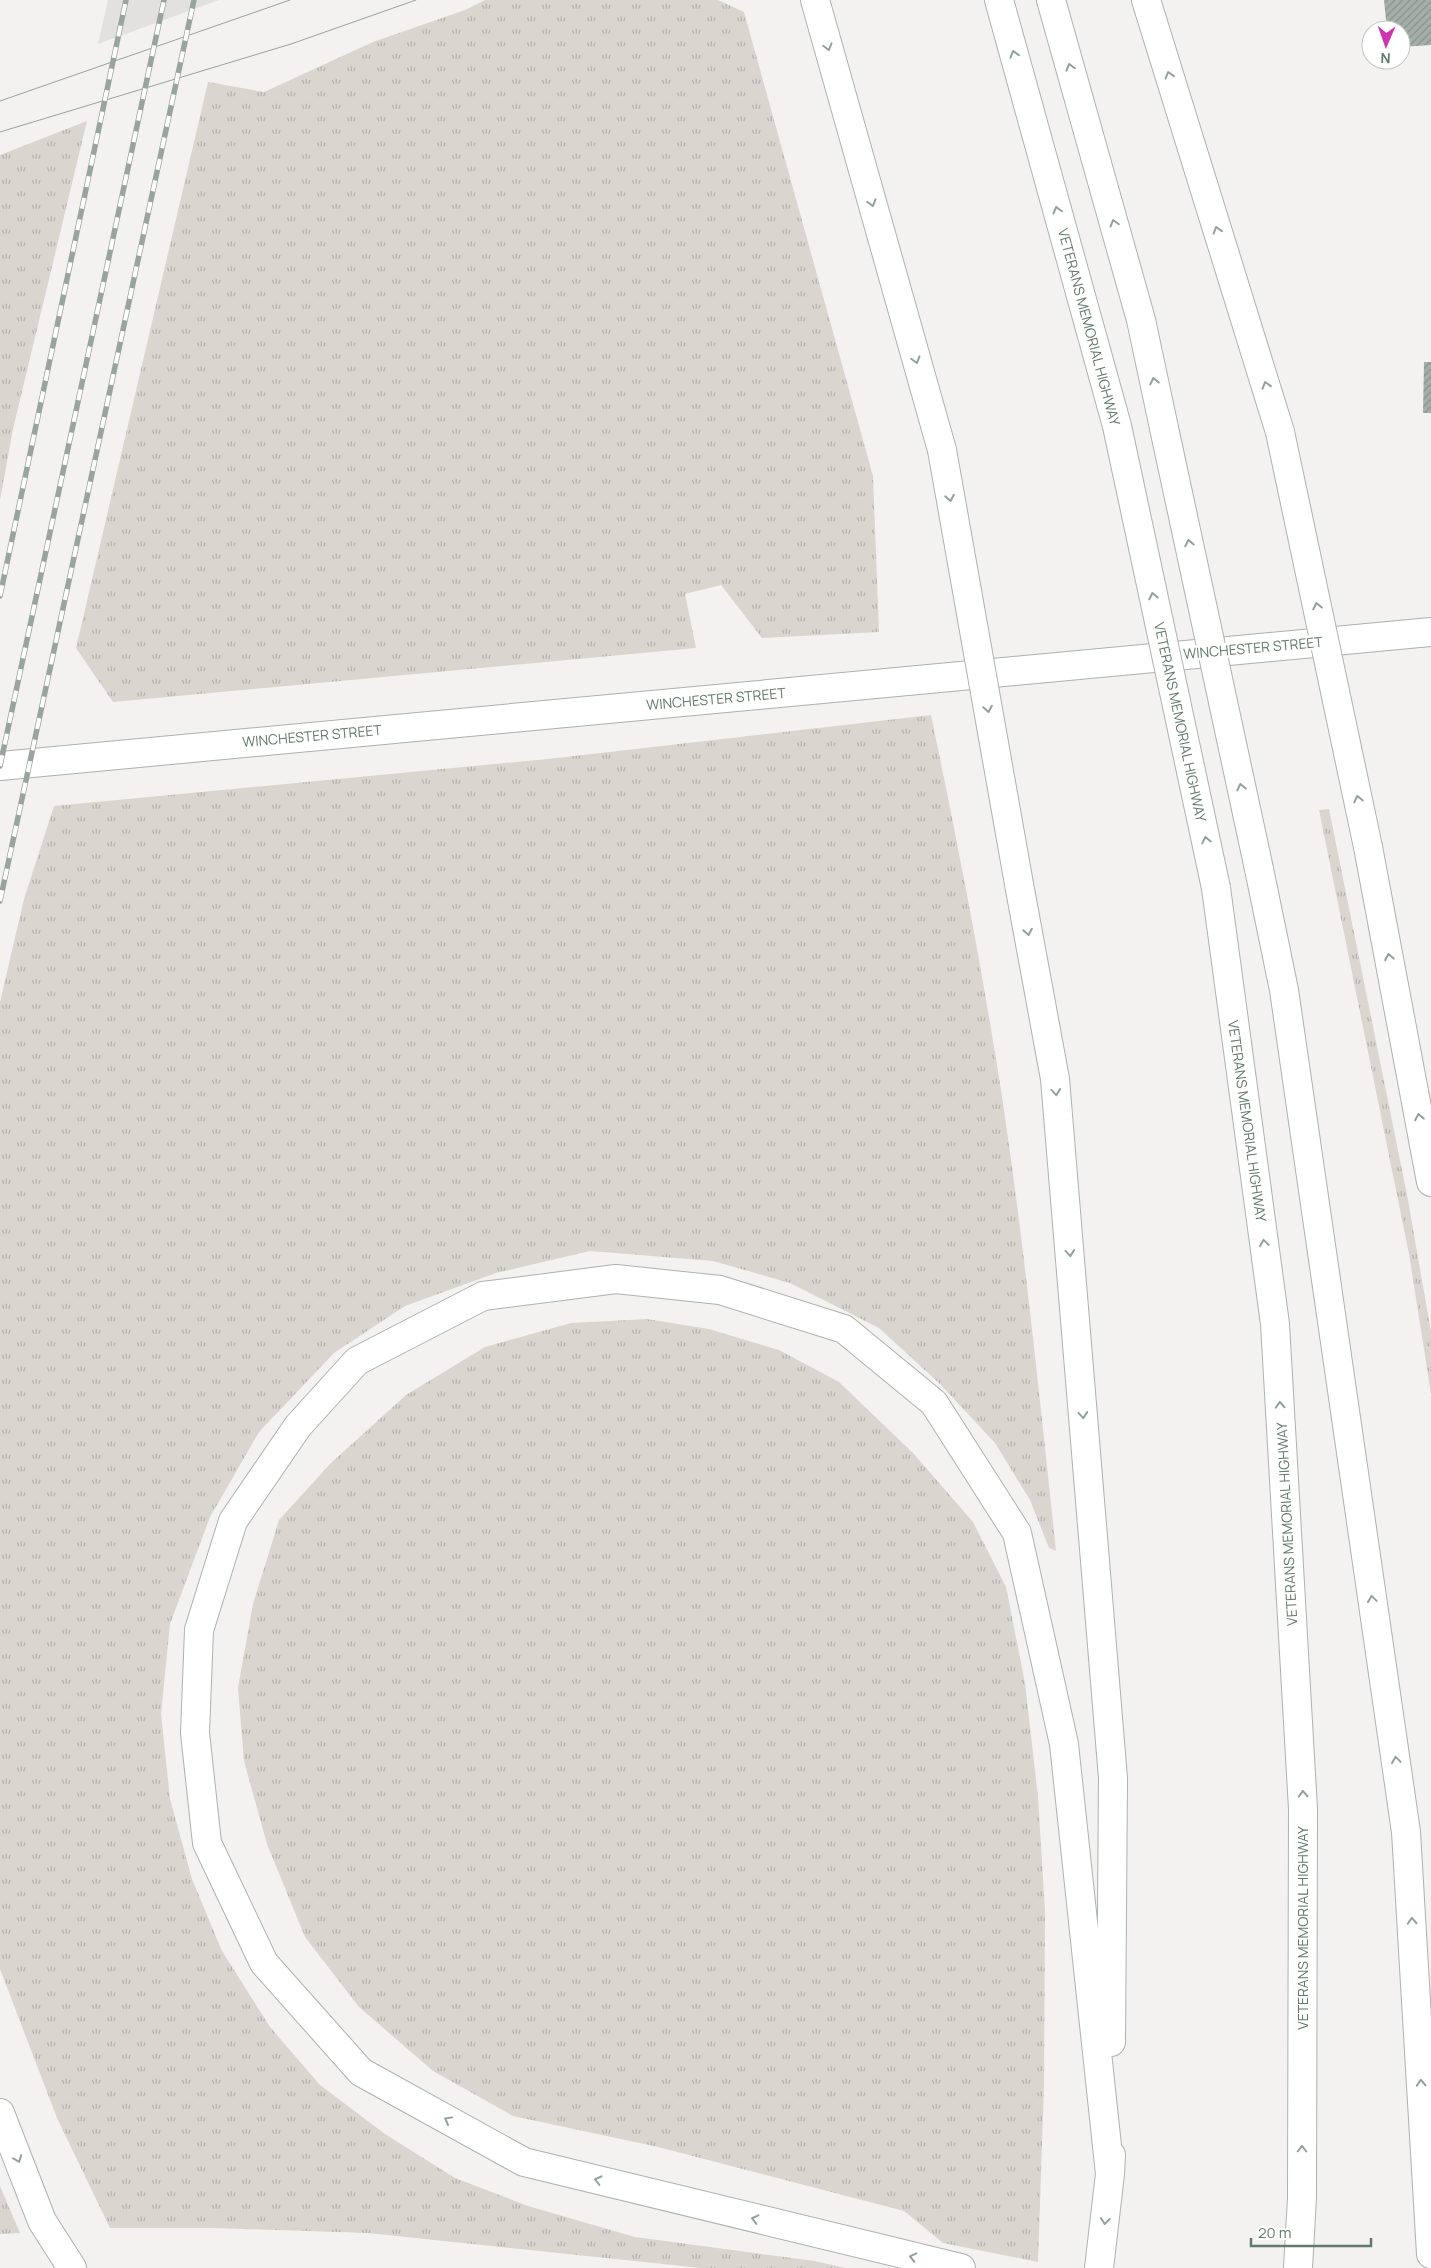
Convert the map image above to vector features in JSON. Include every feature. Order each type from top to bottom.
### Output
[{"type":"main road","points":[[814,0],[942,450],[1055,1080],[1113,1778],[1110,2174],[1099,2268]]},
{"type":"main road","name":"VETERANS MEMORIAL HIGHWAY","points":[[999,0],[1117,426],[1216,888],[1275,1324],[1303,1809],[1302,2198],[1298,2268]]},
{"type":"main road","points":[[1051,0],[1141,320],[1284,990],[1406,1832],[1431,2254]]},
{"type":"main road","points":[[1146,0],[1280,432],[1368,847],[1431,1182]]},
{"type":"main road","name":"WINCHESTER STREET","points":[[0,766],[1431,632]]},
{"type":"main road","points":[[961,2268],[524,2162],[361,2072],[264,1963],[207,1843],[194,1733],[199,1630],[233,1520],[298,1426],[357,1361],[483,1296],[616,1279],[720,1290],[844,1329],[934,1403],[1018,1533],[1064,1744],[1110,2174]]},
{"type":"main road","points":[[0,2113],[42,2221],[72,2268]]},
{"type":"shaded area","points":[[108,0],[219,0],[98,44]]},
{"type":"green space","points":[[485,0],[718,0],[744,12],[873,476],[879,632],[762,638],[721,585],[685,594],[696,648],[113,702],[76,648],[208,82],[264,92],[373,42],[465,10]]},
{"type":"green space","points":[[87,121],[13,429],[0,500],[0,155]]},
{"type":"green space","points":[[931,715],[970,909],[1003,1103],[1025,1271],[1056,1551],[1049,1548],[1030,1500],[995,1443],[940,1384],[879,1328],[790,1283],[713,1261],[590,1251],[496,1273],[405,1306],[334,1353],[259,1432],[210,1517],[170,1624],[161,1714],[170,1799],[192,1879],[222,1951],[270,2027],[320,2085],[385,2134],[455,2178],[528,2206],[635,2237],[814,2261],[846,2268],[701,2268],[368,2233],[211,2228],[110,2228],[57,2118],[0,1969],[0,1002],[24,899],[54,806],[548,759]]},
{"type":"green space","points":[[1329,809],[1408,1200],[1431,1332],[1431,1394],[1409,1254],[1319,810]]},
{"type":"green space","points":[[647,1319],[709,1329],[779,1350],[839,1382],[913,1453],[973,1522],[1006,1587],[1025,1683],[1038,1797],[1045,1911],[1044,2085],[1038,2262],[943,2243],[904,2211],[658,2147],[513,2116],[433,2071],[359,2007],[305,1937],[267,1844],[244,1761],[238,1688],[253,1604],[279,1520],[331,1463],[406,1395],[485,1347],[571,1323]]},
{"type":"green space","points":[[0,2186],[20,2233],[0,2234]]},
{"type":"building","points":[[1384,0],[1431,0],[1431,45],[1411,46],[1411,20],[1386,20]]},
{"type":"building","points":[[1424,362],[1431,362],[1431,413],[1423,413]]},
{"type":"tram line","points":[[0,101],[290,0]]},
{"type":"tram line","points":[[0,132],[291,44],[416,0]]},
{"type":"railway","points":[[0,596],[126,0]]},
{"type":"railway","points":[[0,766],[164,0]]},
{"type":"railway","points":[[0,901],[194,0]]}]
